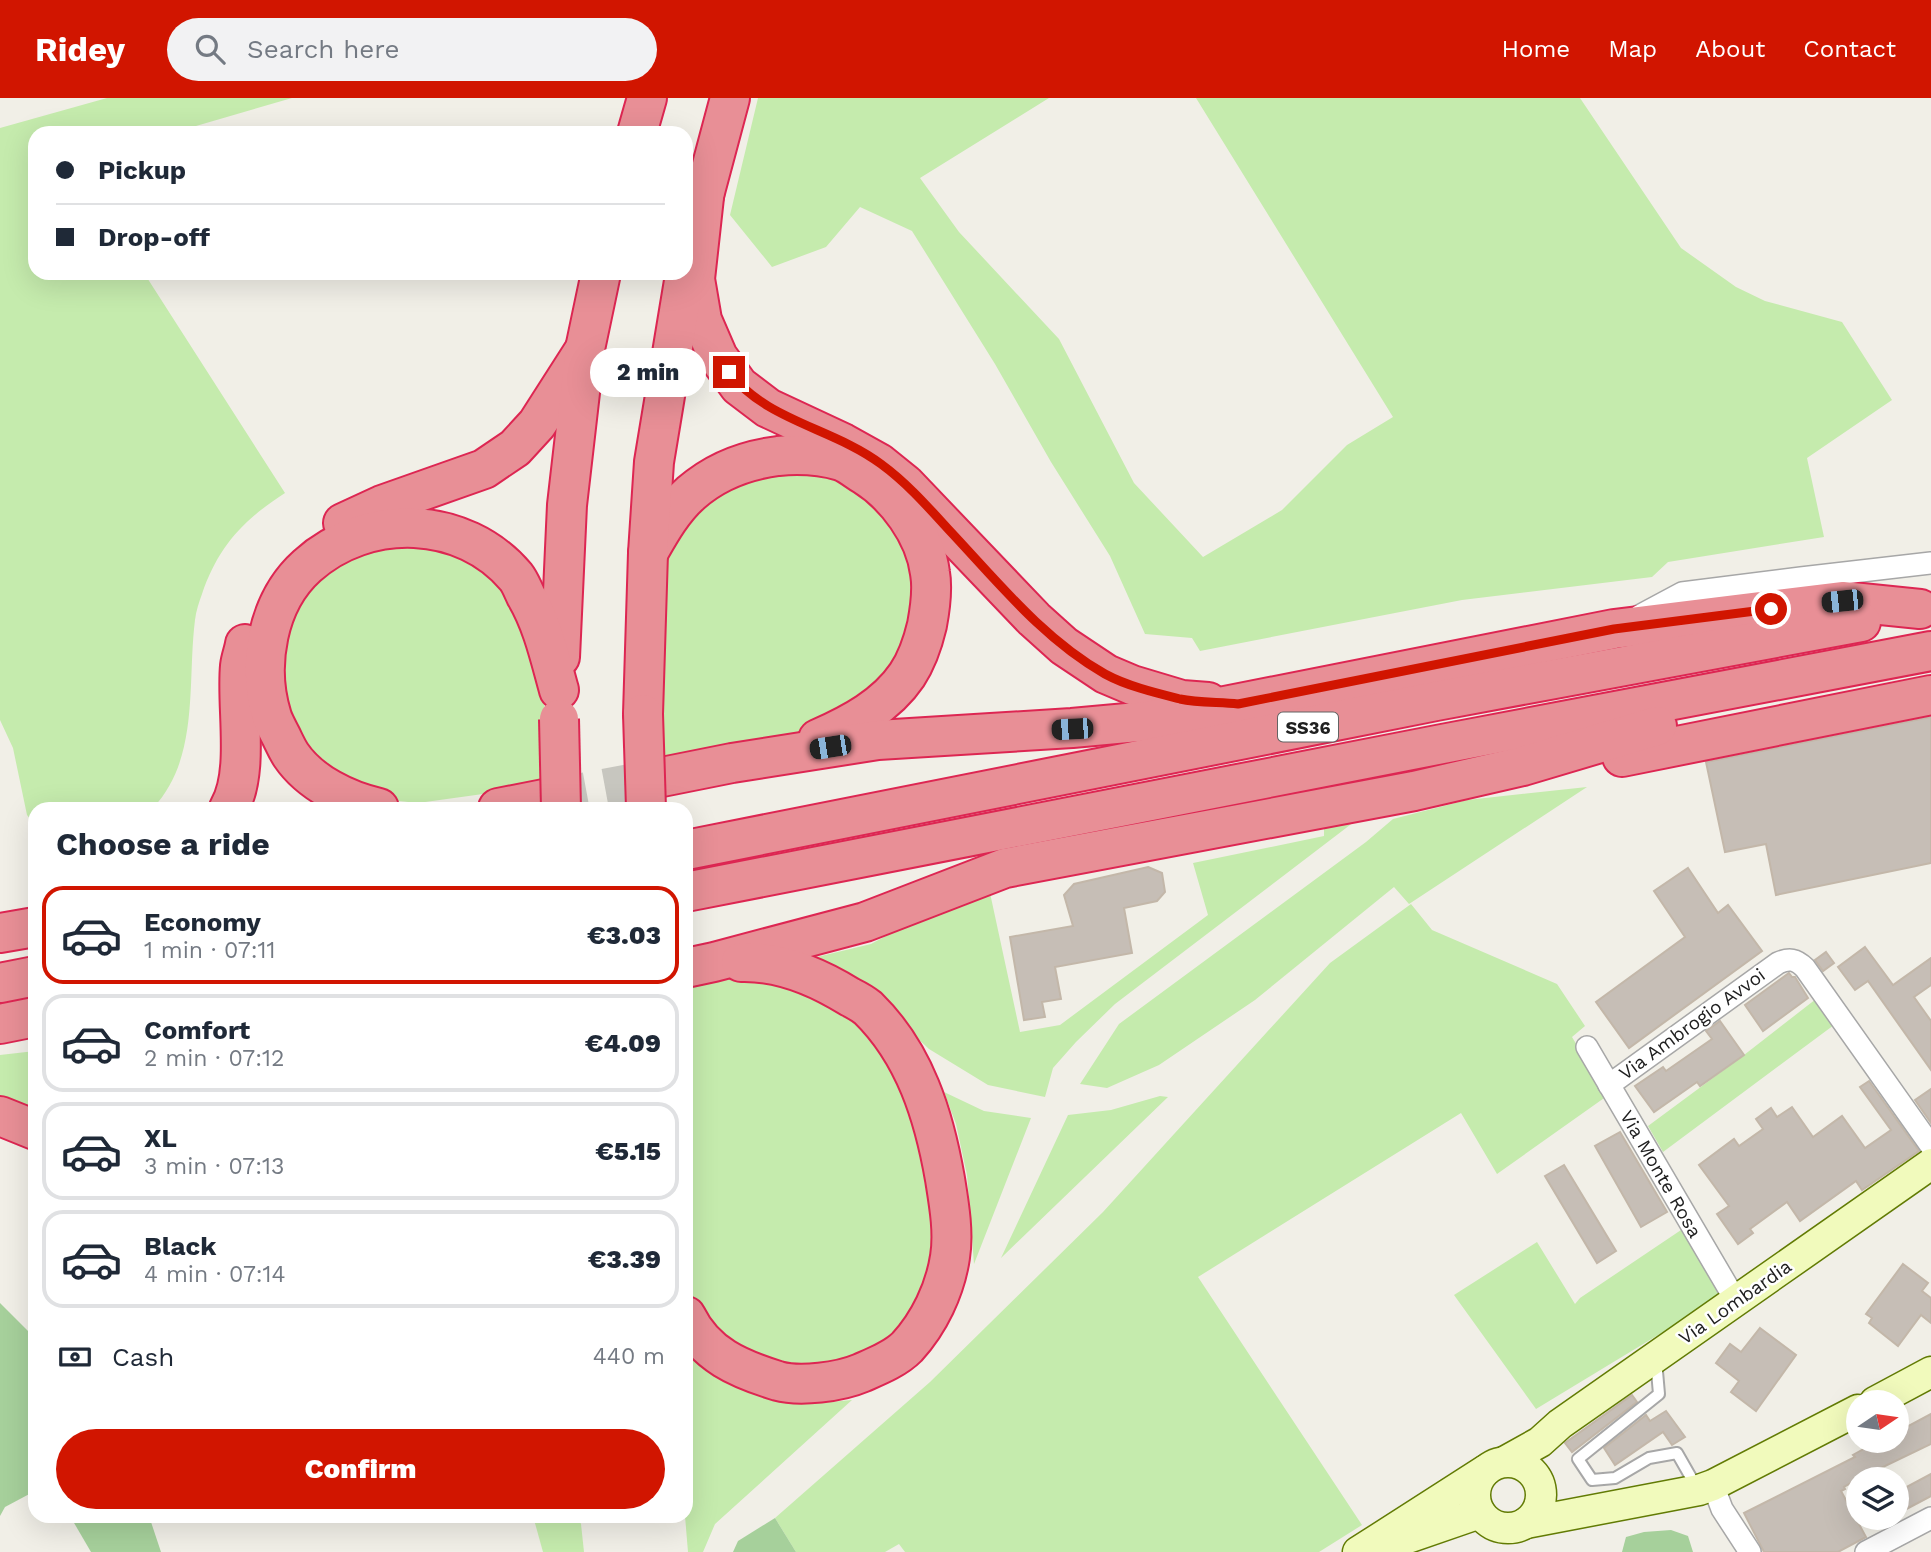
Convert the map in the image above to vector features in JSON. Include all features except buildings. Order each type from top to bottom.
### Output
[{"type":"highway","points":[[639,126],[647,98]]},
{"type":"highway","points":[[693,238],[730,98]]},
{"type":"highway","points":[[705,188],[695,279],[702,320],[718,357],[739,386],[768,408],[879,463],[905,484],[1034,619],[1064,646],[1106,674],[1182,700],[1238,704]]},
{"type":"highway","points":[[522,802],[559,704],[561,590],[567,505],[585,349],[600,280]]},
{"type":"highway","points":[[648,553],[669,518],[691,493],[723,472],[758,459],[801,454],[842,462],[876,482],[900,506],[919,537],[930,572],[930,608],[922,644],[908,674],[882,703],[850,724],[819,738],[732,763],[651,793],[643,714],[648,553],[654,462],[684,280]]},
{"type":"highway","points":[[233,802],[241,760],[240,665],[250,623],[286,566],[319,534],[382,505],[484,469],[514,448],[537,424],[585,349]]},
{"type":"highway","points":[[355,802],[318,783],[291,756],[272,718],[264,672],[268,633],[282,596],[307,566],[337,544],[378,530],[417,527],[457,535],[490,553],[517,578],[536,614],[559,704]]},
{"type":"highway","points":[[732,763],[878,740],[1072,729],[1149,721],[1614,629],[1842,601],[1925,608]]},
{"type":"highway","name":"SS36","points":[[693,849],[1436,701],[1868,621],[1925,608]]},
{"type":"highway","name":"SS36","points":[[693,891],[1931,650]]},
{"type":"highway","points":[[700,965],[865,922],[1005,868],[1402,793],[1523,766],[1638,731],[1725,709],[1884,660]]},
{"type":"highway","points":[[1523,766],[1568,768],[1931,695]]},
{"type":"highway","points":[[0,933],[28,928]]},
{"type":"highway","points":[[693,1329],[715,1354],[750,1372],[785,1383],[818,1383],[852,1377],[882,1364],[906,1348],[927,1320],[940,1293],[950,1256],[950,1210],[938,1140],[922,1088],[898,1042],[866,1007],[825,981],[754,961],[700,965]]},
{"type":"highway","points":[[0,983],[28,977]]},
{"type":"highway","points":[[0,1024],[28,1018]]},
{"type":"highway","points":[[0,1032],[28,1034]]},
{"type":"highway","points":[[0,1116],[28,1127]]},
{"type":"street","points":[[1614,629],[1682,593],[1931,564]]},
{"type":"street","name":"Via Ambrogio Avvoi","points":[[1609,1085],[1778,962],[1787,959],[1798,961],[1931,1146]]},
{"type":"street","name":"Via Monte Rosa","points":[[1587,1047],[1736,1301]]},
{"type":"street","name":"Via Lombardia","points":[[1358,1552],[1496,1466],[1540,1442],[1560,1424],[1931,1164]]},
{"type":"street","points":[[1897,1390],[1931,1372]]},
{"type":"street","points":[[1578,1512],[1557,1506],[1526,1467],[1515,1462],[1496,1466],[1479,1478],[1475,1491],[1480,1513],[1488,1522],[1502,1528],[1514,1528],[1578,1512],[1706,1488],[1846,1416]]},
{"type":"street","points":[[1526,1523],[1535,1515],[1540,1504],[1535,1460],[1540,1442]]},
{"type":"street","points":[[1706,1488],[1750,1552]]},
{"type":"street","points":[[1366,1552],[1480,1513]]},
{"type":"street","points":[[1866,1552],[1931,1518]]},
{"type":"lane","points":[[1656,1357],[1659,1394],[1578,1459],[1592,1480],[1615,1478],[1649,1458],[1677,1453],[1706,1488]]},
{"type":"green space","points":[[107,98],[292,98],[196,126],[28,126],[28,280],[148,280],[285,493],[244,524],[224,549],[208,577],[195,617],[191,694],[185,743],[168,788],[158,802],[28,802],[28,816],[13,748],[0,720],[0,128]]},
{"type":"green space","points":[[758,98],[1049,98],[920,178],[959,232],[1059,339],[1134,483],[1203,557],[1282,510],[1347,445],[1393,417],[1196,98],[1580,98],[1681,248],[1736,287],[1765,301],[1842,322],[1892,400],[1807,458],[1824,537],[1668,562],[1652,577],[1462,600],[1200,651],[1192,638],[1145,634],[1110,556],[912,231],[860,207],[826,247],[772,267],[730,215]]},
{"type":"green space","points":[[751,469],[830,470],[893,512],[922,585],[890,686],[794,737],[656,763],[659,581],[681,522]]},
{"type":"green space","points":[[445,542],[505,579],[539,665],[546,719],[549,785],[408,802],[389,800],[314,763],[280,697],[287,615],[308,582],[372,543]]},
{"type":"green space","points":[[1587,787],[1409,904],[1394,887],[1255,1000],[1159,1065],[1107,1088],[1080,1084],[1119,1024],[1366,842],[1393,819],[1467,800]]},
{"type":"green space","points":[[1367,812],[1115,1004],[1053,1068],[1045,1097],[988,1085],[929,1049],[888,1011],[796,962],[871,944],[927,914],[964,906],[990,893],[1020,1032],[1060,1025],[1208,915],[1193,863],[1324,836],[1324,821]]},
{"type":"green space","points":[[1411,904],[1432,930],[1557,984],[1585,1026],[1572,1037],[1607,1096],[1497,1174],[1461,1113],[1198,1277],[1362,1525],[1319,1552],[905,1552],[899,1544],[885,1552],[796,1552],[775,1518],[930,1382],[1103,1212],[1330,963]]},
{"type":"green space","points":[[750,973],[861,1017],[912,1086],[944,1256],[911,1332],[839,1373],[757,1365],[695,1309],[693,979]]},
{"type":"green space","points":[[1816,999],[1834,1025],[1663,1152],[1648,1126]]},
{"type":"green space","points":[[28,1052],[28,1116],[0,1106],[0,1055]]},
{"type":"green space","points":[[944,1092],[984,1111],[1031,1118],[974,1264],[967,1175],[956,1124]]},
{"type":"green space","points":[[1160,1096],[1168,1097],[1001,1258],[1068,1115],[1111,1110]]},
{"type":"green space","points":[[1684,1228],[1724,1295],[1536,1409],[1454,1295],[1537,1242],[1575,1304]]},
{"type":"green space","points":[[0,1303],[28,1331],[28,1495],[5,1507],[0,1516]]},
{"type":"green space","points":[[693,1357],[724,1381],[762,1396],[808,1404],[852,1400],[715,1524],[703,1552],[688,1552],[686,1523],[693,1523]]},
{"type":"green space","points":[[775,1518],[796,1552],[733,1552],[738,1541]]},
{"type":"green space","points":[[74,1523],[151,1523],[161,1552],[91,1552]]},
{"type":"green space","points":[[535,1523],[580,1523],[584,1552],[543,1552]]},
{"type":"green space","points":[[1671,1530],[1688,1536],[1693,1552],[1622,1552],[1626,1537],[1644,1532]]},
{"type":"tunnel","points":[[549,798],[657,778]]},
{"type":"route","points":[[729,372],[739,386],[768,408],[843,443],[879,463],[905,484],[1034,619],[1064,646],[1106,674],[1182,700],[1238,704],[1614,629],[1771,609]]}]
